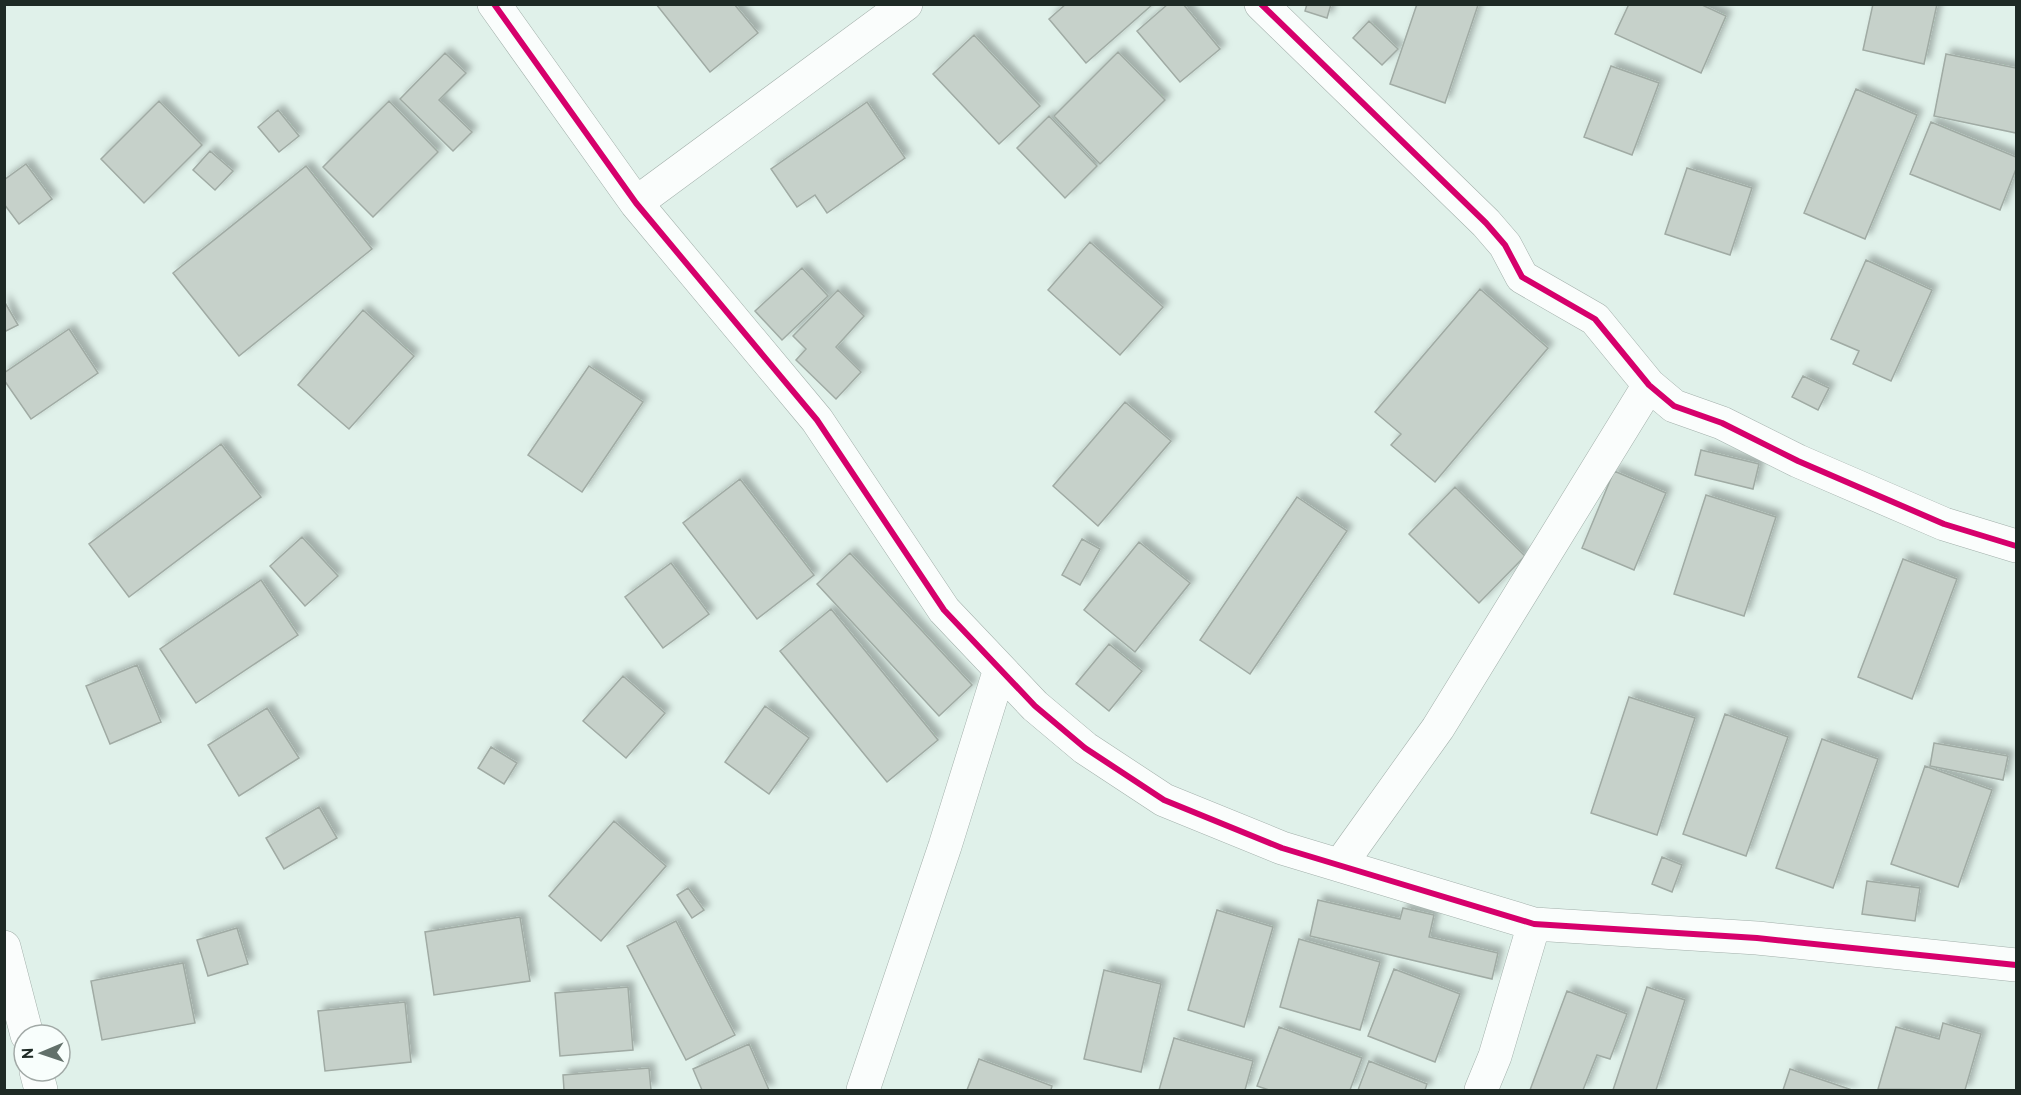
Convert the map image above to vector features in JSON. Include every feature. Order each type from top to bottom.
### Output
[{"type":"street","points":[[494,4],[636,203],[817,420],[944,610],[1035,706],[1085,748],[1164,800],[1282,848],[1534,924],[1757,938],[2016,965]]},
{"type":"street","points":[[636,203],[906,4]]},
{"type":"street","points":[[1261,4],[1486,223],[1505,245],[1522,277],[1595,319],[1649,385],[1674,406],[1722,423],[1798,461],[1944,524],[2016,546]]},
{"type":"street","points":[[1340,865],[1438,728],[1649,385]]},
{"type":"street","points":[[863,1090],[945,846],[1000,669]]},
{"type":"street","points":[[1481,1090],[1495,1056],[1534,924]]},
{"type":"street","points":[[4,947],[24,1023]]},
{"type":"building","points":[[656,4],[734,4],[758,33],[710,72]]},
{"type":"building","points":[[1066,4],[1153,4],[1086,63],[1049,19]]},
{"type":"building","points":[[1168,4],[1183,4],[1220,49],[1180,82],[1137,31]]},
{"type":"building","points":[[1307,4],[1331,4],[1327,18],[1305,11]]},
{"type":"building","points":[[1417,4],[1478,5],[1445,103],[1390,84]]},
{"type":"building","points":[[1629,4],[1700,4],[1726,16],[1701,73],[1615,34]]},
{"type":"building","points":[[1873,4],[1937,4],[1924,64],[1863,50]]},
{"type":"building","points":[[1369,21],[1398,49],[1382,65],[1353,38]]},
{"type":"building","points":[[974,35],[1040,106],[999,144],[933,74]]},
{"type":"building","points":[[1118,52],[1165,100],[1100,164],[1054,116]]},
{"type":"building","points":[[445,53],[466,73],[439,100],[472,132],[453,151],[400,99]]},
{"type":"building","points":[[1946,54],[2016,68],[2016,133],[1934,116]]},
{"type":"building","points":[[1611,66],[1659,83],[1632,155],[1584,137]]},
{"type":"building","points":[[1856,89],[1917,115],[1865,239],[1804,213]]},
{"type":"building","points":[[159,101],[202,145],[144,203],[101,159]]},
{"type":"building","points":[[389,101],[438,152],[373,217],[323,167]]},
{"type":"building","points":[[867,102],[905,158],[827,213],[815,195],[797,207],[771,169]]},
{"type":"building","points":[[278,110],[299,136],[279,152],[258,127]]},
{"type":"building","points":[[1049,116],[1097,166],[1065,198],[1017,148]]},
{"type":"building","points":[[1931,122],[2016,157],[2016,169],[2000,210],[1910,174]]},
{"type":"building","points":[[210,151],[233,171],[215,190],[193,170]]},
{"type":"building","points":[[26,164],[52,199],[19,224],[4,204],[4,180]]},
{"type":"building","points":[[306,166],[372,249],[239,356],[173,273]]},
{"type":"building","points":[[1687,168],[1752,188],[1730,255],[1665,234]]},
{"type":"building","points":[[1090,242],[1163,307],[1120,355],[1048,290]]},
{"type":"building","points":[[1866,260],[1932,290],[1891,381],[1853,364],[1859,351],[1831,339]]},
{"type":"building","points":[[802,268],[828,296],[782,340],[755,311]]},
{"type":"building","points":[[1480,289],[1548,348],[1435,482],[1391,445],[1401,434],[1375,412]]},
{"type":"building","points":[[838,290],[864,316],[836,347],[861,372],[836,399],[796,360],[806,349],[793,336]]},
{"type":"building","points":[[4,301],[18,325],[4,332]]},
{"type":"building","points":[[363,310],[414,356],[349,429],[298,385]]},
{"type":"building","points":[[69,329],[98,373],[31,419],[4,380],[4,373]]},
{"type":"building","points":[[589,366],[643,402],[582,492],[528,455]]},
{"type":"building","points":[[1803,376],[1829,388],[1818,410],[1792,397]]},
{"type":"building","points":[[1125,402],[1171,441],[1098,526],[1053,486]]},
{"type":"building","points":[[221,444],[261,497],[129,597],[89,544]]},
{"type":"building","points":[[1701,450],[1759,464],[1753,489],[1695,475]]},
{"type":"building","points":[[1614,471],[1666,493],[1634,570],[1582,548]]},
{"type":"building","points":[[740,479],[814,575],[757,619],[683,523]]},
{"type":"building","points":[[1455,487],[1525,556],[1479,603],[1409,534]]},
{"type":"building","points":[[1706,495],[1776,517],[1744,616],[1674,594]]},
{"type":"building","points":[[1297,497],[1347,531],[1250,674],[1200,640]]},
{"type":"building","points":[[302,537],[338,576],[305,606],[270,566]]},
{"type":"building","points":[[1082,539],[1100,549],[1080,585],[1062,575]]},
{"type":"building","points":[[1139,542],[1190,583],[1135,652],[1084,610]]},
{"type":"building","points":[[850,553],[972,685],[939,716],[817,584]]},
{"type":"building","points":[[1903,559],[1957,579],[1912,699],[1858,677]]},
{"type":"building","points":[[671,563],[709,614],[663,648],[625,597]]},
{"type":"building","points":[[261,580],[298,635],[196,703],[160,649]]},
{"type":"building","points":[[831,609],[938,740],[887,782],[780,651]]},
{"type":"building","points":[[1109,644],[1142,671],[1109,711],[1076,684]]},
{"type":"building","points":[[137,665],[161,722],[110,744],[86,686]]},
{"type":"building","points":[[623,676],[665,713],[626,758],[583,721]]},
{"type":"building","points":[[1629,697],[1695,718],[1657,835],[1591,813]]},
{"type":"building","points":[[765,706],[809,738],[769,794],[725,762]]},
{"type":"building","points":[[267,708],[299,758],[239,796],[208,745]]},
{"type":"building","points":[[1725,714],[1788,737],[1746,856],[1683,834]]},
{"type":"building","points":[[1822,739],[1878,759],[1833,888],[1776,868]]},
{"type":"building","points":[[1934,743],[2008,756],[2003,780],[1930,766]]},
{"type":"building","points":[[491,747],[517,763],[504,784],[478,768]]},
{"type":"building","points":[[1925,766],[1992,790],[1958,887],[1891,864]]},
{"type":"building","points":[[319,807],[337,838],[284,869],[266,838]]},
{"type":"building","points":[[614,821],[666,866],[601,941],[549,896]]},
{"type":"building","points":[[1662,857],[1682,865],[1672,892],[1652,884]]},
{"type":"building","points":[[1867,881],[1920,888],[1915,921],[1862,914]]},
{"type":"building","points":[[688,888],[704,910],[692,918],[677,895]]},
{"type":"building","points":[[1318,900],[1400,919],[1403,908],[1434,915],[1429,937],[1498,953],[1492,979],[1310,936]]},
{"type":"building","points":[[1217,910],[1273,927],[1244,1027],[1188,1010]]},
{"type":"building","points":[[520,917],[530,981],[434,995],[425,932]]},
{"type":"building","points":[[676,921],[735,1035],[686,1060],[627,946]]},
{"type":"building","points":[[237,928],[248,964],[208,976],[197,940]]},
{"type":"building","points":[[1299,939],[1380,962],[1360,1030],[1280,1007]]},
{"type":"building","points":[[183,963],[195,1023],[102,1040],[91,981]]},
{"type":"building","points":[[1394,969],[1460,994],[1435,1062],[1368,1036]]},
{"type":"building","points":[[1104,970],[1161,984],[1141,1072],[1084,1059]]},
{"type":"building","points":[[628,987],[633,1050],[560,1056],[555,993]]},
{"type":"building","points":[[1647,987],[1685,1000],[1656,1090],[1613,1090]]},
{"type":"building","points":[[1567,991],[1627,1014],[1610,1059],[1597,1055],[1583,1090],[1530,1090]]},
{"type":"building","points":[[405,1002],[411,1062],[325,1071],[318,1011]]},
{"type":"building","points":[[1943,1023],[1981,1034],[1965,1090],[1878,1089],[1896,1027],[1939,1039]]},
{"type":"building","points":[[1279,1027],[1362,1058],[1350,1090],[1269,1090],[1257,1086]]},
{"type":"building","points":[[1174,1038],[1253,1061],[1245,1090],[1159,1090]]},
{"type":"building","points":[[749,1044],[769,1090],[702,1090],[693,1069]]},
{"type":"building","points":[[979,1059],[1052,1086],[1051,1090],[967,1090]]},
{"type":"building","points":[[1369,1061],[1427,1084],[1425,1090],[1358,1090]]},
{"type":"building","points":[[649,1068],[651,1090],[564,1090],[563,1075]]},
{"type":"building","points":[[1790,1069],[1852,1090],[1783,1090]]},
{"type":"cycle path","points":[[494,4],[636,203],[817,420],[944,610],[1035,706],[1085,748],[1164,800],[1282,848],[1534,924],[1757,938],[2016,965]]},
{"type":"cycle path","points":[[1261,4],[1486,223],[1505,245],[1522,277],[1595,319],[1649,385],[1674,406],[1722,423],[1798,461],[1944,524],[2016,546]]}]
